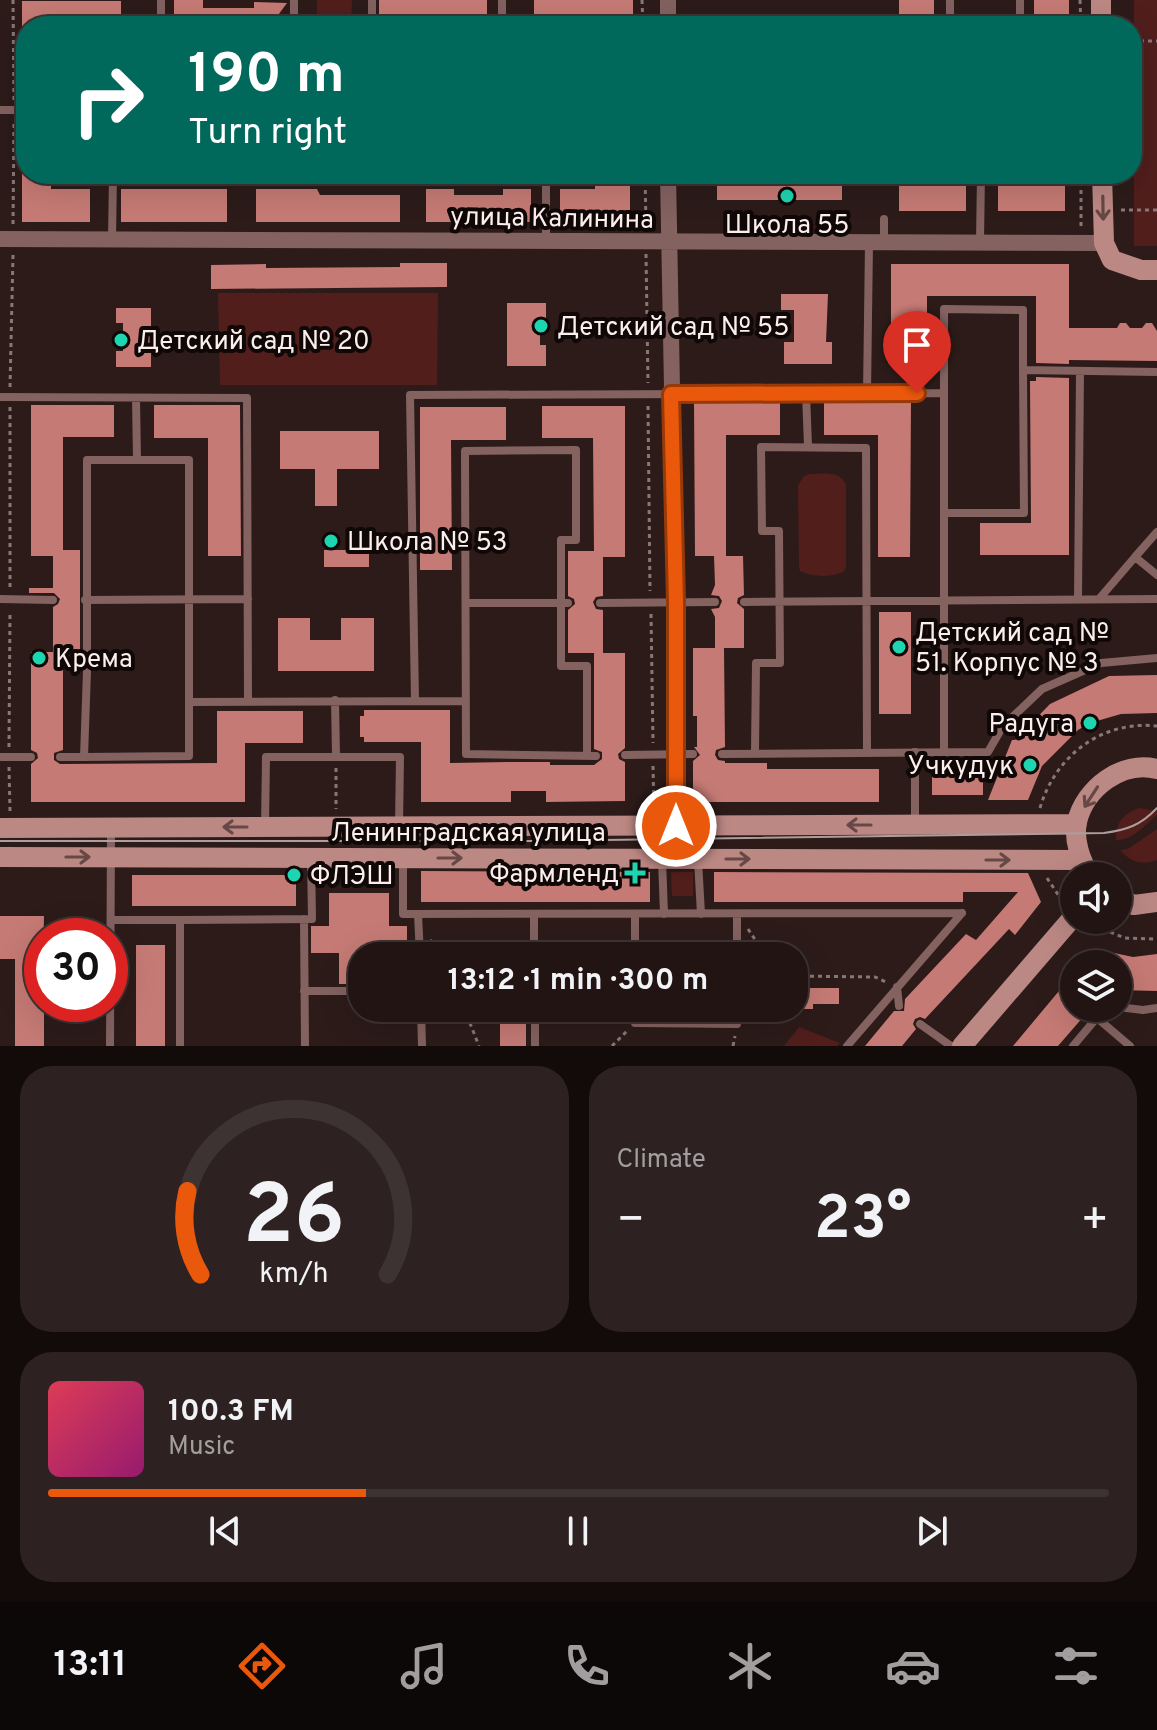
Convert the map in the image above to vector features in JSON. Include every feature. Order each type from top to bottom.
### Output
[{"type":"main road","points":[[1102,184],[1104,243],[1112,260],[1141,270],[1157,270]]},
{"type":"main road","points":[[1084,862],[1077,824],[1091,791],[1116,773],[1147,767],[1157,769]]},
{"type":"main road","name":"Ленинградская улица","points":[[5,828],[1077,824]]},
{"type":"main road","name":"Ленинградская улица","points":[[0,857],[698,859],[1060,868]]},
{"type":"main road","points":[[1132,904],[1157,902]]},
{"type":"main road","points":[[962,1046],[1060,932]]},
{"type":"street","points":[[662,859],[676,826],[685,754],[676,602],[668,184]]},
{"type":"street","name":"улица Калинина","points":[[0,239],[1104,243]]},
{"type":"street","points":[[676,826],[698,859]]},
{"type":"lane","points":[[112,239],[113,184]]},
{"type":"lane","points":[[546,184],[546,241]]},
{"type":"lane","points":[[980,243],[981,184]]},
{"type":"lane","points":[[867,393],[877,243],[884,219]]},
{"type":"lane","points":[[944,752],[944,309],[1023,310],[1024,513],[945,513]]},
{"type":"lane","points":[[1023,370],[1157,372]]},
{"type":"lane","points":[[1078,599],[1080,371]]},
{"type":"lane","points":[[806,393],[808,446]]},
{"type":"lane","points":[[415,701],[410,395],[943,393]]},
{"type":"lane","points":[[5,397],[247,398],[248,701]]},
{"type":"lane","points":[[136,398],[137,460]]},
{"type":"lane","points":[[755,752],[756,663],[780,663],[779,531],[762,531],[761,447],[808,446],[866,448],[867,753]]},
{"type":"lane","points":[[576,450],[576,540],[561,540],[564,603],[561,666],[587,666],[592,755],[466,754],[465,451],[576,450]]},
{"type":"lane","points":[[60,757],[84,757],[189,756],[189,460],[87,460],[84,757]]},
{"type":"lane","points":[[1099,599],[1157,532]]},
{"type":"lane","points":[[1135,557],[1157,575]]},
{"type":"lane","points":[[5,599],[53,600]]},
{"type":"lane","points":[[86,600],[248,599]]},
{"type":"lane","points":[[744,602],[1157,599]]},
{"type":"lane","points":[[600,603],[715,602]]},
{"type":"lane","points":[[466,603],[564,603]]},
{"type":"lane","points":[[722,754],[988,752],[1003,726],[1042,689],[1101,663],[1157,658]]},
{"type":"lane","points":[[335,700],[336,756]]},
{"type":"lane","points":[[189,702],[465,701]]},
{"type":"lane","points":[[915,752],[915,824]]},
{"type":"lane","points":[[625,755],[685,754]]},
{"type":"lane","points":[[265,827],[266,757],[336,756],[400,757],[399,827]]},
{"type":"lane","points":[[5,757],[31,757]]},
{"type":"lane","points":[[111,828],[111,918]]},
{"type":"lane","points":[[128,920],[312,919],[311,858]]},
{"type":"lane","points":[[403,858],[403,914],[962,913],[847,1046]]},
{"type":"lane","points":[[662,859],[664,914]]},
{"type":"lane","points":[[698,859],[701,914]]},
{"type":"lane","points":[[898,902],[898,914]]},
{"type":"lane","points":[[418,914],[419,942]]},
{"type":"lane","points":[[534,914],[534,942]]},
{"type":"lane","points":[[635,914],[635,942]]},
{"type":"lane","points":[[737,914],[737,942]]},
{"type":"lane","points":[[304,919],[305,1046]]},
{"type":"lane","points":[[180,920],[180,1046]]},
{"type":"lane","points":[[897,987],[899,1006]]},
{"type":"lane","points":[[304,991],[348,991]]},
{"type":"lane","points":[[1132,1009],[1157,1008]]},
{"type":"lane","points":[[110,1022],[110,1046]]},
{"type":"lane","points":[[421,1022],[422,1046]]},
{"type":"lane","points":[[535,1022],[535,1046]]},
{"type":"lane","points":[[635,1023],[737,1022]]},
{"type":"lane","points":[[1073,1046],[1094,1022]]},
{"type":"lane","points":[[1102,1022],[1130,1046]]},
{"type":"lane","points":[[920,1024],[951,1046]]},
{"type":"path","points":[[645,184],[646,230]]},
{"type":"path","points":[[1132,210],[1157,210]]},
{"type":"path","points":[[646,251],[654,826]]},
{"type":"path","points":[[5,828],[5,397],[13,254]]},
{"type":"path","points":[[1041,806],[1052,778],[1063,762],[1085,744],[1109,731],[1129,726],[1157,726]]},
{"type":"path","points":[[737,914],[756,942]]},
{"type":"path","points":[[1114,934],[1125,938],[1157,939]]},
{"type":"path","points":[[808,976],[875,977]]},
{"type":"path","points":[[470,1022],[479,1046]]},
{"type":"path","points":[[612,1046],[635,1023]]},
{"type":"shaded area","points":[[317,0],[352,0],[351,16],[317,16]]},
{"type":"shaded area","points":[[1134,0],[1157,0],[1157,246],[1134,246],[1134,184],[1142,184],[1142,16],[1134,16]]},
{"type":"shaded area","points":[[218,293],[438,293],[437,385],[220,385]]},
{"type":"shaded area","points":[[835,475],[846,485],[846,567],[834,575],[810,575],[800,571],[799,567],[798,485],[804,476]]},
{"type":"shaded area","points":[[1139,808],[1157,811],[1157,815],[1133,835],[1116,840],[1117,828],[1122,820]]},
{"type":"shaded area","points":[[1157,829],[1157,860],[1137,862],[1120,850],[1128,849]]},
{"type":"shaded area","points":[[671,872],[693,872],[693,896],[672,896]]},
{"type":"shaded area","points":[[799,1027],[840,1043],[837,1046],[784,1046]]},
{"type":"building","points":[[174,0],[203,0],[203,8],[254,8],[254,2],[287,3],[277,16],[174,16]]},
{"type":"building","points":[[379,0],[487,0],[487,16],[379,16]]},
{"type":"building","points":[[534,0],[633,0],[633,16],[534,16]]},
{"type":"building","points":[[899,0],[934,0],[934,16],[899,16]]},
{"type":"building","points":[[1034,0],[1069,0],[1069,16],[1034,16]]},
{"type":"building","points":[[22,1],[121,1],[121,16],[22,16]]},
{"type":"building","points":[[22,184],[51,184],[51,189],[90,189],[90,222],[22,222]]},
{"type":"building","points":[[595,184],[630,184],[630,222],[560,222],[560,189],[595,189]]},
{"type":"building","points":[[717,184],[842,184],[842,200],[717,200]]},
{"type":"building","points":[[899,184],[966,184],[966,211],[899,211]]},
{"type":"building","points":[[998,184],[1065,184],[1065,211],[998,211]]},
{"type":"building","points":[[121,189],[227,189],[227,222],[121,222]]},
{"type":"building","points":[[256,189],[317,189],[320,195],[400,195],[400,222],[256,222]]},
{"type":"building","points":[[426,189],[454,189],[454,195],[503,195],[503,189],[531,189],[531,222],[426,222]]},
{"type":"building","points":[[400,263],[447,263],[447,287],[211,289],[211,265],[266,264],[266,268],[400,267]]},
{"type":"building","points":[[891,264],[1069,264],[1069,328],[1117,328],[1120,323],[1126,323],[1130,328],[1142,328],[1146,323],[1152,323],[1157,331],[1157,361],[1069,360],[1069,364],[1036,363],[1036,296],[927,296],[927,356],[891,356]]},
{"type":"building","points":[[781,294],[828,294],[826,342],[832,342],[832,364],[784,364],[784,342],[794,342],[794,310],[781,310]]},
{"type":"building","points":[[507,303],[546,303],[546,318],[540,318],[540,345],[546,345],[546,366],[507,366]]},
{"type":"building","points":[[116,308],[151,308],[151,367],[116,367],[116,351],[123,351],[123,323],[116,323]]},
{"type":"building","points":[[1036,377],[1069,378],[1069,555],[980,555],[980,523],[1031,523],[1030,381],[1036,381]]},
{"type":"building","points":[[824,402],[911,402],[910,557],[878,557],[878,435],[824,435]]},
{"type":"building","points":[[694,403],[780,403],[780,435],[726,435],[726,556],[743,556],[744,595],[738,598],[737,603],[744,609],[744,648],[715,648],[715,617],[711,609],[719,608],[722,601],[719,596],[711,595],[715,585],[714,556],[695,556]]},
{"type":"building","points":[[31,405],[114,405],[114,437],[63,437],[63,550],[80,550],[80,652],[63,652],[63,750],[54,753],[54,760],[60,764],[217,763],[217,711],[303,711],[303,743],[245,743],[245,802],[31,802],[31,764],[38,758],[37,753],[31,750],[31,652],[53,652],[53,607],[60,599],[54,593],[29,593],[29,588],[53,588],[53,556],[31,556]]},
{"type":"building","points":[[154,405],[240,405],[241,556],[208,556],[208,438],[154,438]]},
{"type":"building","points":[[542,406],[625,406],[625,557],[603,557],[603,596],[596,597],[593,602],[596,609],[603,610],[603,653],[625,653],[625,748],[618,754],[619,759],[625,762],[625,801],[546,802],[546,791],[511,791],[511,802],[421,802],[421,742],[364,742],[364,737],[360,737],[360,716],[364,716],[364,710],[450,710],[450,763],[594,765],[602,759],[602,752],[594,749],[594,653],[568,653],[568,610],[575,604],[574,599],[568,596],[568,551],[594,551],[593,438],[542,438]]},
{"type":"building","points":[[420,407],[506,407],[506,440],[451,440],[452,570],[420,570]]},
{"type":"building","points":[[280,431],[379,431],[379,469],[337,469],[337,506],[315,506],[315,469],[280,469]]},
{"type":"building","points":[[324,550],[369,550],[369,567],[324,567]]},
{"type":"building","points":[[879,612],[911,612],[911,714],[879,714]]},
{"type":"building","points":[[278,618],[310,618],[310,640],[341,640],[341,618],[374,618],[374,671],[278,671]]},
{"type":"building","points":[[693,648],[724,648],[725,747],[716,750],[718,760],[725,763],[767,763],[767,769],[879,769],[879,802],[693,802],[693,761],[700,755],[694,747],[697,747],[697,716],[693,716]]},
{"type":"building","points":[[1157,675],[1157,713],[1121,714],[1090,723],[1078,730],[1042,766],[1028,800],[988,800],[1012,740],[1050,704],[1109,676]]},
{"type":"building","points":[[932,762],[983,762],[983,795],[932,795]]},
{"type":"building","points":[[421,871],[650,872],[650,902],[421,902]]},
{"type":"building","points":[[714,872],[1028,873],[1041,902],[1015,935],[1009,929],[925,1019],[915,1019],[913,1024],[916,1029],[902,1046],[865,1046],[894,1011],[904,1011],[905,999],[966,934],[976,940],[1018,892],[963,892],[963,902],[714,902]]},
{"type":"building","points":[[132,875],[296,875],[296,906],[132,906]]},
{"type":"building","points":[[329,893],[389,893],[389,926],[407,926],[407,942],[348,942],[348,984],[339,984],[339,953],[311,953],[311,926],[329,926]]},
{"type":"building","points":[[0,916],[44,916],[24,918],[24,1022],[44,1022],[44,1046],[15,1046],[15,959],[0,959]]},
{"type":"building","points":[[136,945],[165,945],[165,1046],[136,1046]]},
{"type":"building","points":[[1157,954],[1157,991],[1132,990],[1132,957]]},
{"type":"building","points":[[808,988],[839,988],[839,1004],[813,1004],[813,1009],[808,1009]]},
{"type":"building","points":[[1060,990],[1060,1022],[1079,1022],[1058,1046],[1013,1046]]},
{"type":"building","points":[[500,1022],[526,1022],[526,1046],[500,1046]]},
{"type":"tram line","points":[[0,841],[534,841],[1104,833],[1133,826],[1157,808]]},
{"type":"place","name":"Школа 55","points":[[787,196]]},
{"type":"place","name":"Детский сад № 55","points":[[541,326]]},
{"type":"place","name":"Детский сад № 20","points":[[121,340]]},
{"type":"place","name":"Школа № 53","points":[[331,541]]},
{"type":"place","name":"Детский сад № 51. Корпус № 3","points":[[899,647]]},
{"type":"place","name":"Крема","points":[[39,658]]},
{"type":"place","name":"Радуга","points":[[1090,723]]},
{"type":"place","name":"Учкудук","points":[[1030,765]]},
{"type":"place","name":"Фармленд","points":[[635,873]]},
{"type":"place","name":"ФЛЭШ","points":[[294,875]]},
{"type":"route","points":[[676,826],[676,602],[671,394],[917,393]]}]
